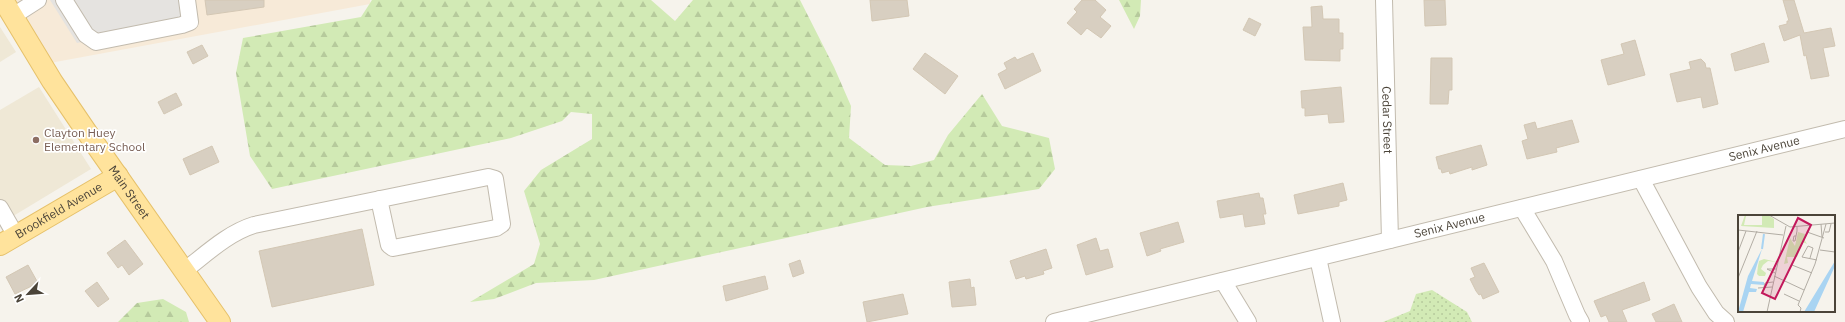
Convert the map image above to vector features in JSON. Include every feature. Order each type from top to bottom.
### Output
[{"type":"main road","name":"Main Street","points":[[8,8],[56,87],[220,322]]},
{"type":"main road","name":"Brookfield Avenue","points":[[8,240],[118,176]]},
{"type":"street","points":[[8,8],[38,0]]},
{"type":"street","points":[[64,0],[86,35],[96,42],[182,25],[190,22],[187,0]]},
{"type":"street","name":"Cedar Street","points":[[1384,0],[1390,240]]},
{"type":"street","name":"Senix Avenue","points":[[1054,322],[1845,129]]},
{"type":"street","points":[[185,270],[244,228],[380,199],[488,177],[495,179],[502,224],[496,228],[393,248],[388,245],[380,199]]},
{"type":"street","points":[[1642,179],[1699,287],[1719,319]]},
{"type":"street","points":[[0,208],[8,240]]},
{"type":"street","points":[[1522,208],[1554,261],[1577,316],[1581,322]]},
{"type":"street","points":[[1318,258],[1332,322]]},
{"type":"street","points":[[1223,281],[1248,322]]},
{"type":"shaded area","points":[[12,0],[370,0],[370,4],[50,63]]},
{"type":"shaded area","points":[[50,0],[179,0],[182,22],[77,43]]},
{"type":"shaded area","points":[[0,27],[16,52],[0,62]]},
{"type":"shaded area","name":"Clayton Huey Elementary School","points":[[39,87],[91,169],[0,224],[0,110]]},
{"type":"green space","points":[[372,0],[651,0],[675,21],[693,0],[800,0],[834,67],[851,106],[849,138],[885,165],[911,166],[934,160],[948,135],[982,94],[1002,126],[1049,138],[1055,169],[1039,189],[927,207],[594,280],[536,283],[494,299],[470,302],[534,264],[540,244],[524,191],[541,170],[592,139],[592,114],[571,112],[562,121],[511,138],[272,189],[250,156],[236,73],[243,38],[361,17]]},
{"type":"green space","points":[[1119,0],[1141,0],[1140,16],[1134,29]]},
{"type":"green space","points":[[1432,290],[1467,312],[1472,322],[1383,322],[1410,311],[1416,294]]},
{"type":"green space","points":[[163,299],[186,312],[189,322],[118,322],[137,303]]},
{"type":"building","points":[[205,0],[264,0],[264,7],[207,15]]},
{"type":"building","points":[[870,0],[907,0],[909,16],[872,21]]},
{"type":"building","points":[[1082,0],[1095,0],[1106,10],[1100,17],[1111,26],[1101,38],[1087,28],[1081,35],[1067,23],[1077,12],[1074,9]]},
{"type":"building","points":[[1424,0],[1445,0],[1446,25],[1425,26]]},
{"type":"building","points":[[1783,0],[1794,0],[1804,33],[1831,28],[1835,46],[1823,48],[1829,76],[1811,79],[1806,55],[1804,56],[1800,35],[1784,41],[1779,26],[1787,24],[1787,21],[1789,21]]},
{"type":"building","points":[[1322,6],[1323,19],[1339,19],[1339,33],[1343,33],[1343,49],[1340,49],[1340,61],[1305,60],[1303,27],[1312,27],[1311,7]]},
{"type":"building","points":[[1249,18],[1261,24],[1255,36],[1243,30]]},
{"type":"building","points":[[1635,40],[1645,75],[1608,85],[1601,60],[1624,54],[1621,44]]},
{"type":"building","points":[[1764,43],[1769,62],[1735,71],[1731,54]]},
{"type":"building","points":[[202,45],[208,56],[193,64],[187,52]]},
{"type":"building","points":[[925,53],[958,76],[945,94],[913,69]]},
{"type":"building","points":[[1033,53],[1041,71],[1005,89],[998,74],[1007,69],[1004,63],[1015,57],[1017,60]]},
{"type":"building","points":[[1431,58],[1452,58],[1452,90],[1449,90],[1448,104],[1430,104]]},
{"type":"building","points":[[1701,59],[1705,63],[1706,68],[1710,68],[1718,104],[1703,108],[1701,97],[1677,102],[1670,74],[1691,69],[1689,62]]},
{"type":"building","points":[[1341,87],[1344,122],[1329,123],[1328,114],[1305,116],[1305,108],[1302,108],[1301,91]]},
{"type":"building","points":[[176,93],[182,105],[164,114],[158,102]]},
{"type":"building","points":[[1572,120],[1579,142],[1556,148],[1557,152],[1527,159],[1522,141],[1528,139],[1524,125],[1535,122],[1537,129]]},
{"type":"building","points":[[1481,145],[1487,165],[1472,170],[1472,167],[1450,174],[1449,171],[1442,173],[1441,169],[1439,169],[1436,157]]},
{"type":"building","points":[[212,146],[219,162],[190,175],[183,159]]},
{"type":"building","points":[[1343,183],[1347,200],[1339,202],[1339,206],[1298,214],[1294,195]]},
{"type":"building","points":[[1259,193],[1260,198],[1263,198],[1266,214],[1263,214],[1265,224],[1245,227],[1243,214],[1220,218],[1217,201]]},
{"type":"building","points":[[1178,222],[1184,242],[1160,249],[1161,251],[1147,256],[1140,233]]},
{"type":"building","points":[[362,229],[374,285],[272,307],[259,251]]},
{"type":"building","points":[[1096,238],[1100,251],[1108,249],[1113,267],[1086,275],[1077,245]]},
{"type":"building","points":[[125,240],[143,264],[129,275],[122,265],[118,268],[107,253]]},
{"type":"building","points":[[1046,249],[1052,268],[1043,271],[1044,274],[1026,279],[1025,276],[1016,279],[1010,261]]},
{"type":"building","points":[[800,260],[804,273],[793,277],[789,264]]},
{"type":"building","points":[[1484,263],[1499,292],[1483,299],[1481,294],[1479,295],[1476,291],[1470,279],[1475,277],[1471,268]]},
{"type":"building","points":[[28,265],[38,283],[15,294],[6,277]]},
{"type":"building","points":[[765,276],[768,289],[726,301],[723,286]]},
{"type":"building","points":[[970,279],[971,288],[974,287],[976,305],[952,307],[949,282]]},
{"type":"building","points":[[97,282],[109,299],[98,307],[85,291]]},
{"type":"building","points":[[1644,282],[1650,300],[1622,310],[1627,322],[1609,322],[1606,315],[1601,317],[1594,301]]},
{"type":"building","points":[[903,294],[908,314],[867,322],[863,302]]},
{"type":"building","points":[[1674,304],[1682,322],[1656,322],[1652,314]]},
{"type":"place","name":"Clayton Huey Elementary School","points":[[36,140]]}]
